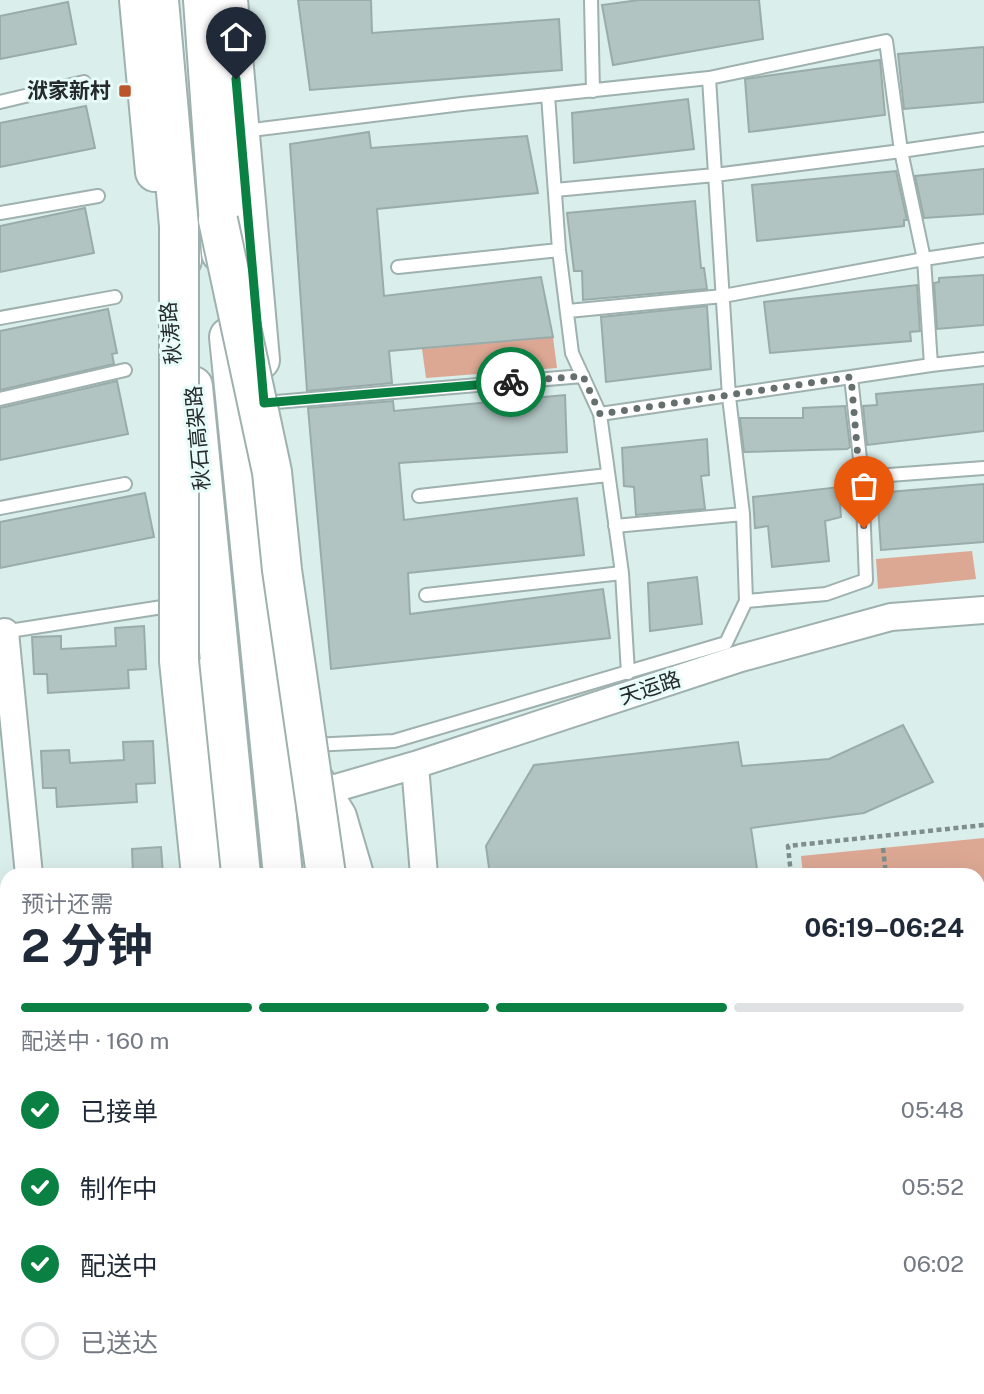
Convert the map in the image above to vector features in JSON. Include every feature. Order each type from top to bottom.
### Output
[{"type":"main road","name":"秋涛路","points":[[139,0],[212,799],[221,868]]},
{"type":"main road","name":"秋石高架路","points":[[159,0],[178,226],[240,868]]},
{"type":"main road","name":"秋石高架路","points":[[203,0],[218,220],[282,868]]},
{"type":"main road","points":[[228,0],[264,403],[290,744],[306,868]]},
{"type":"main road","points":[[218,220],[272,472],[282,570],[325,868]]},
{"type":"main road","points":[[178,226],[178,661],[200,868]]},
{"type":"main road","points":[[290,744],[337,817],[352,868]]},
{"type":"main road","points":[[211,868],[212,799]]},
{"type":"street","name":"天运路","points":[[322,792],[415,765],[741,658],[891,617],[984,610]]},
{"type":"street","points":[[3,633],[28,868]]},
{"type":"street","points":[[415,765],[423,868]]},
{"type":"lane","points":[[590,0],[593,90]]},
{"type":"lane","points":[[241,132],[709,78],[887,41],[901,151],[924,259],[932,365]]},
{"type":"lane","points":[[290,744],[342,745],[394,741],[726,642],[746,601],[743,514],[729,397],[709,78]]},
{"type":"lane","points":[[0,102],[84,82]]},
{"type":"lane","points":[[548,95],[559,250],[572,353],[600,414],[622,573],[628,673]]},
{"type":"lane","points":[[555,190],[715,175],[984,139]]},
{"type":"lane","points":[[0,213],[98,196]]},
{"type":"lane","points":[[398,267],[559,250]]},
{"type":"lane","points":[[568,311],[723,296],[984,250]]},
{"type":"lane","points":[[0,317],[115,297]]},
{"type":"lane","points":[[600,414],[984,359]]},
{"type":"lane","points":[[0,399],[125,370]]},
{"type":"lane","points":[[264,403],[583,376]]},
{"type":"lane","points":[[746,601],[827,594],[866,580],[862,477],[851,377]]},
{"type":"lane","points":[[862,477],[984,468]]},
{"type":"lane","points":[[419,496],[608,475]]},
{"type":"lane","points":[[0,508],[125,484]]},
{"type":"lane","points":[[615,526],[743,514]]},
{"type":"lane","points":[[426,595],[622,573]]},
{"type":"lane","points":[[3,633],[196,601]]},
{"type":"path","points":[[790,868],[788,846],[984,825]]},
{"type":"path","points":[[883,848],[885,868]]},
{"type":"shaded area","points":[[553,337],[557,368],[426,378],[422,349]]},
{"type":"shaded area","points":[[972,551],[976,579],[878,589],[876,559]]},
{"type":"shaded area","points":[[984,838],[984,868],[802,868],[801,856]]},
{"type":"building","points":[[298,0],[371,0],[372,33],[559,19],[562,70],[310,90]]},
{"type":"building","points":[[639,0],[759,0],[763,39],[613,65],[602,5]]},
{"type":"building","points":[[68,2],[76,44],[0,59],[0,16]]},
{"type":"building","points":[[984,47],[984,102],[904,109],[898,54]]},
{"type":"building","points":[[880,60],[885,115],[749,132],[745,79]]},
{"type":"building","points":[[688,99],[694,149],[574,163],[572,113]]},
{"type":"building","points":[[86,106],[95,148],[0,167],[0,123]]},
{"type":"building","points":[[369,132],[371,148],[527,136],[538,193],[377,209],[384,296],[541,277],[553,337],[389,351],[392,383],[307,391],[290,144]]},
{"type":"building","points":[[984,169],[984,214],[924,218],[915,176]]},
{"type":"building","points":[[896,171],[907,220],[904,220],[904,226],[757,241],[752,185]]},
{"type":"building","points":[[695,201],[701,268],[704,268],[707,289],[583,300],[582,271],[574,271],[567,213]]},
{"type":"building","points":[[85,208],[94,253],[0,272],[0,226]]},
{"type":"building","points":[[984,275],[984,325],[937,329],[934,283],[939,282],[939,278]]},
{"type":"building","points":[[917,285],[920,331],[910,332],[911,341],[770,353],[764,302]]},
{"type":"building","points":[[707,306],[711,369],[606,382],[601,317]]},
{"type":"building","points":[[108,309],[117,353],[112,354],[114,364],[0,390],[0,331]]},
{"type":"building","points":[[117,381],[128,434],[0,460],[0,408]]},
{"type":"building","points":[[984,384],[984,431],[867,445],[863,406],[877,405],[876,394]]},
{"type":"building","points":[[565,395],[567,452],[399,463],[404,520],[577,498],[584,555],[408,573],[410,614],[603,589],[610,638],[331,669],[308,408],[393,401],[394,411]]},
{"type":"building","points":[[845,406],[850,447],[847,449],[744,452],[740,418],[803,418],[803,408]]},
{"type":"building","points":[[707,439],[709,475],[701,476],[705,509],[636,515],[634,487],[624,486],[622,448]]},
{"type":"building","points":[[984,484],[984,542],[881,550],[877,493]]},
{"type":"building","points":[[839,487],[841,517],[825,521],[829,561],[772,567],[768,526],[755,528],[753,497]]},
{"type":"building","points":[[145,493],[154,537],[0,568],[0,522]]},
{"type":"building","points":[[697,577],[702,624],[650,631],[648,583]]},
{"type":"building","points":[[144,626],[146,669],[128,670],[129,688],[48,693],[47,674],[34,674],[32,637],[61,636],[61,649],[116,646],[115,628]]},
{"type":"building","points":[[903,725],[933,782],[864,813],[751,828],[757,868],[489,868],[486,846],[534,765],[738,742],[742,766],[829,759]]},
{"type":"building","points":[[153,741],[155,783],[136,784],[137,802],[57,807],[56,788],[43,788],[41,751],[69,750],[70,763],[124,760],[123,742]]},
{"type":"building","points":[[161,847],[162,868],[133,868],[132,849]]},
{"type":"way so far","points":[[511,382],[583,376],[600,414],[851,377],[862,477],[864,528]]},
{"type":"place","name":"洑家新村","points":[[125,91]]},
{"type":"route","points":[[236,79],[264,403],[511,382]]}]
